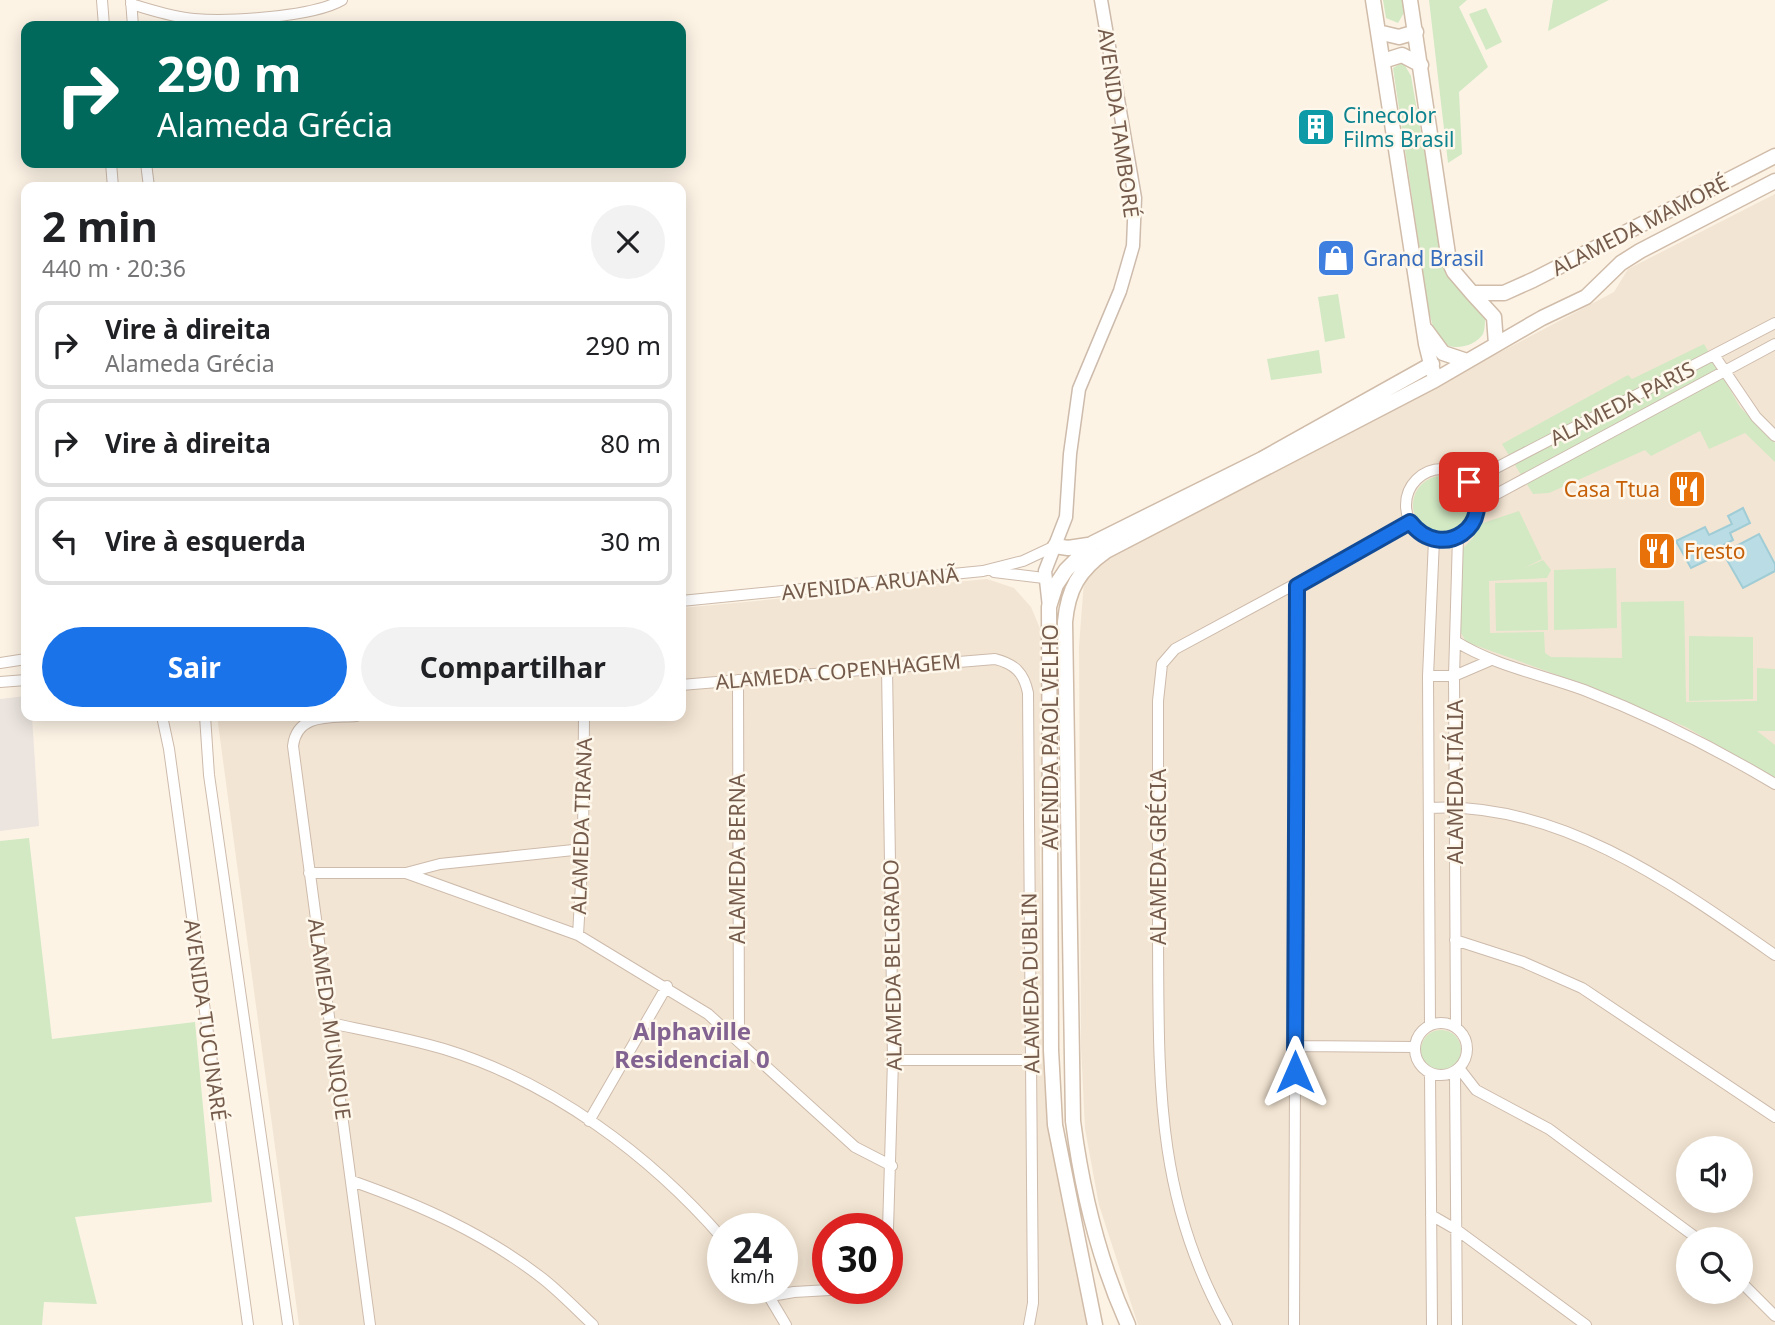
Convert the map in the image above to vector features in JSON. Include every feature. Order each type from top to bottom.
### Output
[{"type":"main road","points":[[1373,0],[1424,326],[1435,380]]},
{"type":"main road","points":[[1410,0],[1449,261],[1454,272],[1494,317],[1496,344]]},
{"type":"main road","points":[[1378,32],[1399,37],[1416,32]]},
{"type":"main road","points":[[1383,61],[1402,55],[1420,65]]},
{"type":"main road","name":"ALAMEDA MAMORÉ","points":[[1472,293],[1504,293],[1775,156]]},
{"type":"main road","name":"ALAMEDA MAMORÉ","points":[[1467,361],[1586,296],[1621,263],[1775,181]]},
{"type":"main road","points":[[1689,200],[1700,220]]},
{"type":"main road","points":[[1424,326],[1443,354],[1467,361]]},
{"type":"main road","name":"AVENIDA PAIOL VELHO","points":[[1128,1325],[1099,1244],[1079,1166],[1073,1121],[1065,622],[1070,589],[1090,562],[1106,551],[1467,361]]},
{"type":"main road","name":"AVENIDA PAIOL VELHO","points":[[1095,1325],[1055,1125],[1051,1036],[1049,607],[1056,585],[1066,570],[1093,543],[1262,459],[1432,364]]},
{"type":"main road","points":[[1055,546],[1077,548],[1093,543]]},
{"type":"street","points":[[102,0],[104,21]]},
{"type":"street","points":[[133,21],[131,2],[192,19],[314,11],[342,0]]},
{"type":"street","name":"AVENIDA TAMBORÉ","points":[[1049,607],[1044,578],[1066,517],[1072,433],[1079,390],[1120,291],[1133,246],[1135,198],[1101,0]]},
{"type":"street","name":"ALAMEDA PARIS","points":[[1469,482],[1775,323]]},
{"type":"street","name":"ALAMEDA PARIS","points":[[1478,504],[1775,344]]},
{"type":"street","points":[[1714,355],[1756,417],[1775,436]]},
{"type":"street","points":[[1444,469],[1462,475],[1469,482],[1478,504],[1474,520],[1458,537],[1434,540],[1416,530],[1410,522],[1407,494],[1418,478],[1444,469]]},
{"type":"street","name":"ALAMEDA GRÉCIA","points":[[1227,1325],[1192,1250],[1174,1195],[1167,1159],[1159,1018],[1159,676],[1167,656],[1187,641],[1297,586],[1410,522]]},
{"type":"street","name":"ALAMEDA ITÁLIA","points":[[1456,1027],[1454,676],[1458,537]]},
{"type":"street","name":"ALAMEDA ITÁLIA","points":[[1430,1025],[1428,676],[1434,540]]},
{"type":"street","name":"AVENIDA ARUANÃ","points":[[686,601],[983,571],[1023,561],[1055,546]]},
{"type":"street","points":[[983,571],[1044,578]]},
{"type":"street","points":[[1294,1325],[1297,586]]},
{"type":"street","points":[[1455,641],[1489,661],[1550,677],[1674,727],[1775,784]]},
{"type":"street","name":"ALAMEDA COPENHAGEM","points":[[686,685],[995,659]]},
{"type":"street","name":"ALAMEDA DUBLIN","points":[[995,659],[1016,667],[1023,675],[1028,693],[1033,1303],[1029,1325]]},
{"type":"street","points":[[0,663],[21,660]]},
{"type":"street","points":[[1428,676],[1454,676],[1489,661]]},
{"type":"street","name":"ALAMEDA BELGRADO","points":[[887,667],[893,1060],[890,1213]]},
{"type":"street","points":[[0,682],[21,680]]},
{"type":"street","name":"ALAMEDA BERNA","points":[[738,680],[738,1038]]},
{"type":"street","name":"AVENIDA TUCUNARÉ","points":[[163,721],[170,749],[248,1325]]},
{"type":"street","name":"AVENIDA TUCUNARÉ","points":[[205,721],[209,775],[288,1325]]},
{"type":"street","name":"ALAMEDA MUNIQUE","points":[[308,721],[297,731],[293,746],[370,1325]]},
{"type":"street","name":"ALAMEDA TIRANA","points":[[578,935],[583,849],[584,721]]},
{"type":"street","points":[[1429,808],[1483,807],[1577,836],[1654,874],[1775,955]]},
{"type":"street","points":[[309,873],[406,873],[439,864],[583,849]]},
{"type":"street","points":[[406,873],[578,935],[667,986],[738,1038],[855,1147],[892,1166]]},
{"type":"street","points":[[1455,940],[1523,962],[1582,988],[1775,1117]]},
{"type":"street","points":[[589,1121],[667,986]]},
{"type":"street","points":[[330,1023],[446,1050],[549,1094],[670,1183],[707,1222]]},
{"type":"street","points":[[1457,1070],[1447,1075],[1430,1073],[1418,1062],[1415,1047],[1419,1034],[1430,1025],[1443,1023],[1456,1027],[1465,1037],[1468,1051],[1457,1070],[1457,1325]]},
{"type":"street","points":[[1295,1046],[1415,1047]]},
{"type":"street","points":[[893,1060],[1031,1060]]},
{"type":"street","points":[[1457,1070],[1476,1090],[1549,1129],[1682,1227]]},
{"type":"street","points":[[1430,1073],[1432,1325]]},
{"type":"street","points":[[352,1181],[446,1217],[491,1243],[542,1279],[593,1325]]},
{"type":"street","points":[[1431,1215],[1457,1230],[1586,1325]]},
{"type":"street","points":[[1753,1294],[1775,1317]]},
{"type":"street","points":[[775,1304],[786,1325]]},
{"type":"shaded area","points":[[1775,194],[1775,1325],[1138,1325],[1099,1205],[1085,1129],[1081,1047],[1079,646],[1084,581],[1098,564],[1614,292],[1628,269]]},
{"type":"shaded area","name":"Alphaville Residencial 0","points":[[987,579],[1014,588],[1031,607],[1041,631],[1043,664],[1040,861],[1050,1140],[1088,1325],[299,1325],[218,721],[686,721],[686,608]]},
{"type":"shaded area","points":[[21,697],[21,721],[32,721],[39,826],[0,831],[0,699]]},
{"type":"green space","points":[[1383,0],[1403,0],[1405,11],[1398,23],[1386,18]]},
{"type":"green space","points":[[1429,0],[1467,0],[1459,7],[1488,67],[1459,92],[1462,154],[1448,163]]},
{"type":"green space","points":[[1553,0],[1609,0],[1548,31]]},
{"type":"green space","points":[[1486,8],[1502,42],[1486,50],[1469,14]]},
{"type":"green space","points":[[1403,62],[1411,76],[1446,275],[1485,317],[1483,334],[1479,339],[1462,347],[1449,346],[1439,339],[1429,313],[1393,68]]},
{"type":"green space","points":[[1338,294],[1345,338],[1325,342],[1318,297]]},
{"type":"green space","points":[[1704,344],[1740,407],[1775,443],[1775,462],[1745,433],[1709,449],[1700,431],[1651,456],[1645,450],[1549,493],[1533,494],[1502,444],[1628,375],[1632,379]]},
{"type":"green space","points":[[1319,350],[1322,373],[1271,380],[1267,359]]},
{"type":"green space","points":[[1442,476],[1453,478],[1466,489],[1471,505],[1469,516],[1458,529],[1442,534],[1431,532],[1418,521],[1413,505],[1415,494],[1426,481]]},
{"type":"green space","points":[[1519,511],[1542,559],[1524,568],[1543,560],[1551,570],[1547,578],[1489,581],[1490,633],[1544,632],[1545,653],[1551,657],[1622,658],[1621,602],[1684,601],[1686,702],[1757,701],[1757,668],[1775,669],[1775,731],[1757,731],[1775,745],[1775,779],[1686,727],[1577,682],[1466,642],[1460,631],[1461,550],[1473,538],[1480,524]]},
{"type":"green space","points":[[1616,568],[1617,628],[1554,630],[1554,570]]},
{"type":"green space","points":[[1547,582],[1548,630],[1496,631],[1495,583]]},
{"type":"green space","points":[[1689,636],[1753,637],[1753,699],[1689,701]]},
{"type":"green space","points":[[29,838],[52,1039],[195,1022],[212,1202],[75,1217],[97,1304],[44,1302],[42,1325],[0,1325],[0,841]]},
{"type":"green space","points":[[1441,1030],[1455,1036],[1461,1050],[1455,1064],[1441,1070],[1427,1064],[1421,1050],[1427,1036]]},
{"type":"water","points":[[1743,508],[1750,523],[1730,533],[1733,540],[1716,549],[1718,555],[1691,568],[1676,541],[1705,527],[1709,535],[1732,524],[1728,516]]},
{"type":"water","points":[[1759,534],[1775,564],[1775,571],[1743,588],[1723,553]]},
{"type":"place","name":"Cinecolor Films Brasil","points":[[1316,127]]},
{"type":"place","name":"Grand Brasil","points":[[1336,258]]},
{"type":"place","name":"Casa Ttua","points":[[1687,489]]},
{"type":"place","name":"Fresto","points":[[1657,551]]},
{"type":"district","name":"Alphaville Residencial 0","points":[[692,1044]]},
{"type":"route","points":[[1295,1072],[1297,586],[1410,522],[1416,530],[1434,540],[1458,537],[1470,527],[1477,512],[1477,496],[1469,482]]}]
